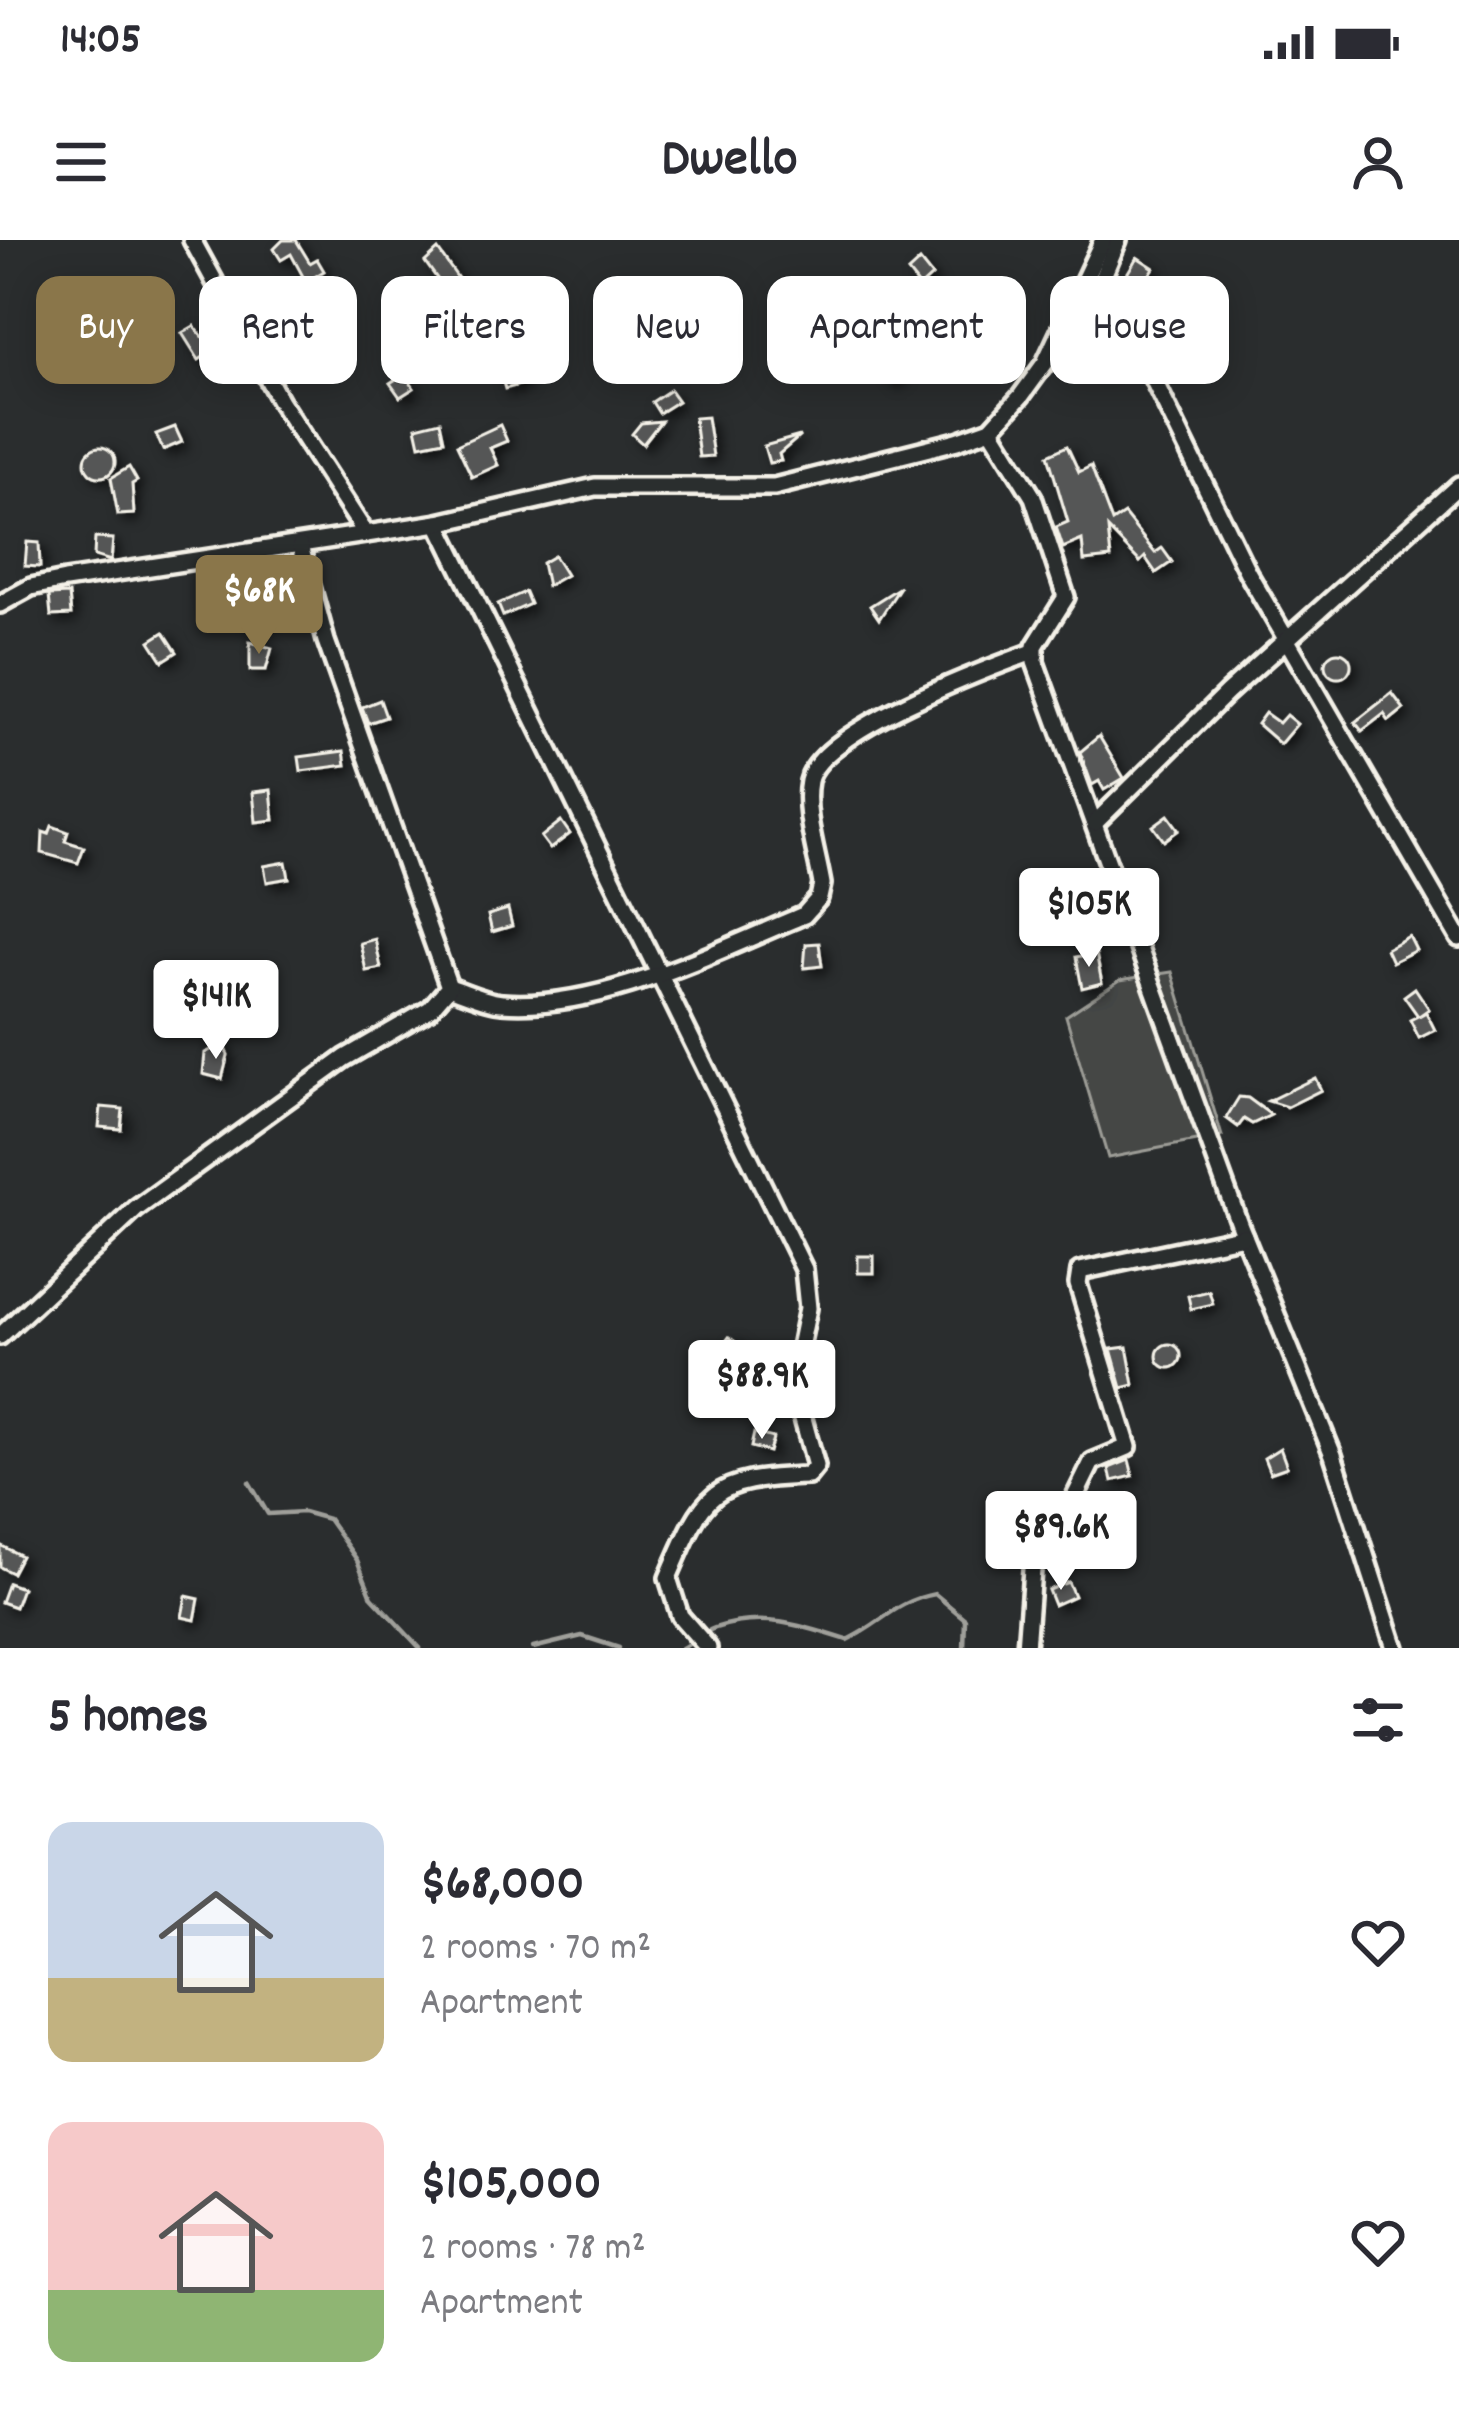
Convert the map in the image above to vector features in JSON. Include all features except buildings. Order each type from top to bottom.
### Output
[{"type":"street","points":[[192,240],[280,401],[366,534]]},
{"type":"street","points":[[0,604],[31,587],[65,580],[438,523],[622,484],[774,488],[991,429],[1045,362],[1103,240]]},
{"type":"street","points":[[1118,240],[1103,276],[1206,493],[1459,938]]},
{"type":"street","points":[[448,987],[499,1004],[549,1001],[662,973],[804,915],[814,906],[822,884],[808,789],[822,758],[893,709],[1033,652],[1066,597],[1033,497],[991,429]]},
{"type":"street","points":[[1095,823],[1286,640],[1459,485]]},
{"type":"street","points":[[438,523],[804,1269],[808,1308],[793,1382],[816,1466],[808,1476],[738,1480],[695,1514],[668,1578],[680,1616],[708,1648]]},
{"type":"street","points":[[299,546],[326,641],[448,987]]},
{"type":"street","points":[[1033,652],[1244,1236],[1333,1455],[1395,1648]]},
{"type":"street","points":[[0,1336],[136,1209],[345,1058],[430,1009],[448,987]]},
{"type":"street","points":[[1026,1648],[1033,1557],[1064,1519],[1092,1462],[1128,1448],[1078,1284],[1080,1270],[1244,1236]]},
{"type":"shaded area","points":[[1172,972],[1222,1136],[1108,1158],[1066,1016],[1120,980]]},
{"type":"waterway","points":[[249,1482],[268,1514],[303,1512],[328,1519],[357,1560],[372,1597],[420,1648]]},
{"type":"waterway","points":[[682,1648],[710,1630],[749,1621],[798,1625],[847,1640],[899,1608],[935,1594],[965,1619],[964,1648]]},
{"type":"waterway","points":[[533,1648],[582,1636],[619,1648]]}]
